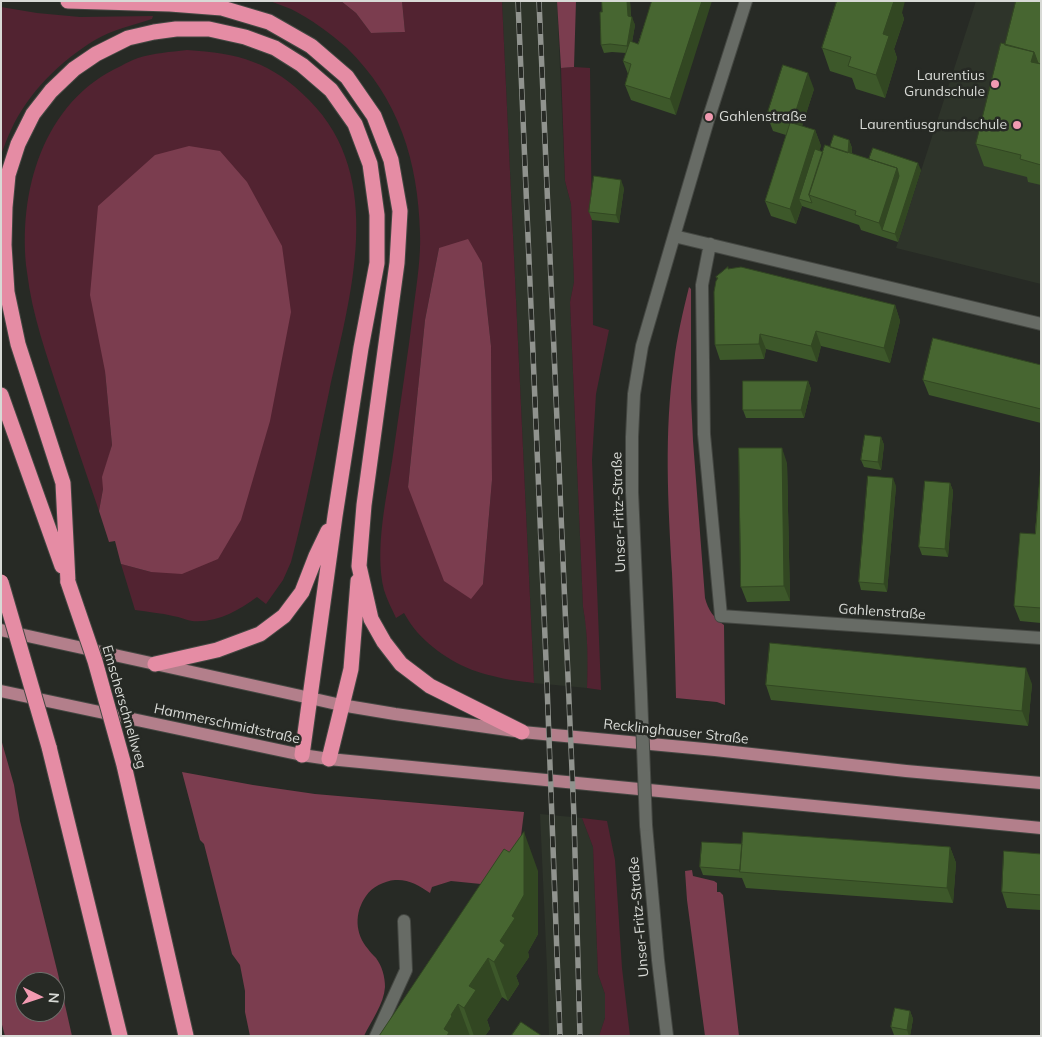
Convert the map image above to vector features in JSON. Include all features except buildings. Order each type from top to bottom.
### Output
[{"type":"highway","points":[[68,1],[170,4],[222,8],[270,22],[311,46],[347,77],[374,116],[391,160],[400,211],[398,264],[364,505],[351,669],[329,759]]},
{"type":"highway","points":[[68,582],[63,483],[18,344],[7,292],[4,245],[5,207],[8,175],[18,144],[33,114],[51,91],[74,69],[96,54],[128,38],[176,29],[208,29],[245,37],[275,48],[302,65],[331,90],[355,124],[370,164],[377,215],[376,263],[335,516],[302,755]]},
{"type":"highway","name":"Emscherschnellweg","points":[[1,395],[95,661],[124,765],[186,1036]]},
{"type":"highway","points":[[155,664],[217,650],[260,634],[284,616],[302,592],[335,516]]},
{"type":"highway","points":[[359,566],[371,618],[384,642],[401,664],[430,686],[522,732]]},
{"type":"highway","points":[[1,582],[49,747],[120,1036]]},
{"type":"main road","points":[[1,630],[310,698]]},
{"type":"main road","name":"Hammerschmidtstraße","points":[[1,691],[302,755],[329,759]]},
{"type":"main road","name":"Recklinghauser Straße","points":[[310,698],[342,705],[522,732],[1041,783]]},
{"type":"main road","points":[[329,759],[1041,828]]},
{"type":"street","name":"Unser-Fritz-Straße","points":[[667,1036],[646,825],[632,492],[634,394],[642,346],[709,117],[746,1]]},
{"type":"street","points":[[674,236],[1041,324]]},
{"type":"street","name":"Gahlenstraße","points":[[710,244],[702,285],[704,434],[722,616],[1041,638]]},
{"type":"street","points":[[376,1036],[406,970],[404,921]]},
{"type":"shaded area","points":[[270,1],[341,1],[356,13],[371,33],[405,32],[402,1],[502,1],[534,683],[472,670],[442,654],[417,632],[404,613],[396,618],[384,590],[380,557],[382,522],[407,361],[419,260],[420,233],[415,181],[410,156],[392,110],[380,88],[365,68],[347,48],[306,17]],"holes":[[[439,248],[482,263],[491,346],[492,480],[483,584],[408,487],[425,320]]]},
{"type":"shaded area","points":[[341,1],[402,1],[405,32],[371,33],[356,13]]},
{"type":"shaded area","points":[[502,1],[557,1],[565,181],[571,204],[574,282],[570,302],[583,607],[588,658],[587,688],[534,683]]},
{"type":"shaded area","points":[[557,1],[576,1],[574,67],[561,68]]},
{"type":"shaded area","name":"Laurentius Grundschule","points":[[976,1],[1041,1],[1041,284],[896,248]]},
{"type":"shaded area","points":[[1,7],[80,17],[153,16],[152,19],[102,36],[82,48],[58,68],[26,103],[11,130],[1,155]]},
{"type":"shaded area","points":[[187,50],[238,57],[268,68],[295,87],[309,100],[333,131],[348,165],[355,202],[356,240],[346,317],[291,562],[283,580],[266,604],[257,597],[227,615],[201,621],[135,610],[121,564],[151,572],[105,371],[112,445],[103,477],[99,511],[36,320],[29,288],[25,242],[26,211],[32,181],[41,152],[54,126],[72,102],[94,82],[131,61],[150,55]]},
{"type":"shaded area","points":[[561,68],[590,68],[593,325],[609,330],[596,394],[592,460],[601,690],[587,688],[586,627],[583,607],[570,302],[574,282],[571,204],[565,181]]},
{"type":"shaded area","points":[[189,146],[220,151],[247,182],[282,246],[291,312],[270,421],[241,520],[218,559],[182,574],[151,572],[121,564],[115,541],[109,542],[99,511],[103,489],[102,477],[112,445],[105,371],[90,295],[98,206],[155,155]]},
{"type":"shaded area","points":[[468,239],[482,263],[491,346],[492,480],[483,584],[471,599],[444,581],[408,487],[425,320],[439,248]]},
{"type":"shaded area","points":[[689,287],[691,289],[693,441],[705,598],[712,613],[724,625],[725,705],[717,702],[676,698],[668,494],[668,441],[675,352]]},
{"type":"shaded area","points":[[1,739],[14,785],[20,821],[58,972],[15,972],[15,1022],[65,1022],[65,1005],[72,1036],[5,1036],[1,1021]]},
{"type":"shaded area","points":[[182,772],[315,794],[524,812],[519,852],[481,884],[451,881],[432,887],[430,893],[413,883],[395,880],[379,885],[369,893],[359,909],[358,930],[364,943],[380,964],[385,987],[380,1006],[364,1036],[250,1036],[245,1012],[245,991],[240,965],[232,954],[204,844],[200,840]]},
{"type":"shaded area","points":[[540,814],[582,818],[593,847],[598,974],[605,994],[605,1018],[599,1036],[549,1036]]},
{"type":"shaded area","points":[[582,818],[607,821],[615,860],[622,968],[630,1036],[599,1036],[605,1018],[605,994],[598,974],[593,847]]},
{"type":"shaded area","points":[[692,870],[693,876],[717,883],[717,892],[723,895],[739,1036],[705,1036],[687,900],[685,871]]},
{"type":"railway","points":[[518,1],[560,1036]]},
{"type":"railway","points":[[539,1],[574,817],[580,1036]]},
{"type":"place","name":"Laurentius Grundschule","points":[[995,84]]},
{"type":"place","name":"Gahlenstraße","points":[[709,117]]},
{"type":"place","name":"Laurentiusgrundschule","points":[[1017,125]]}]
